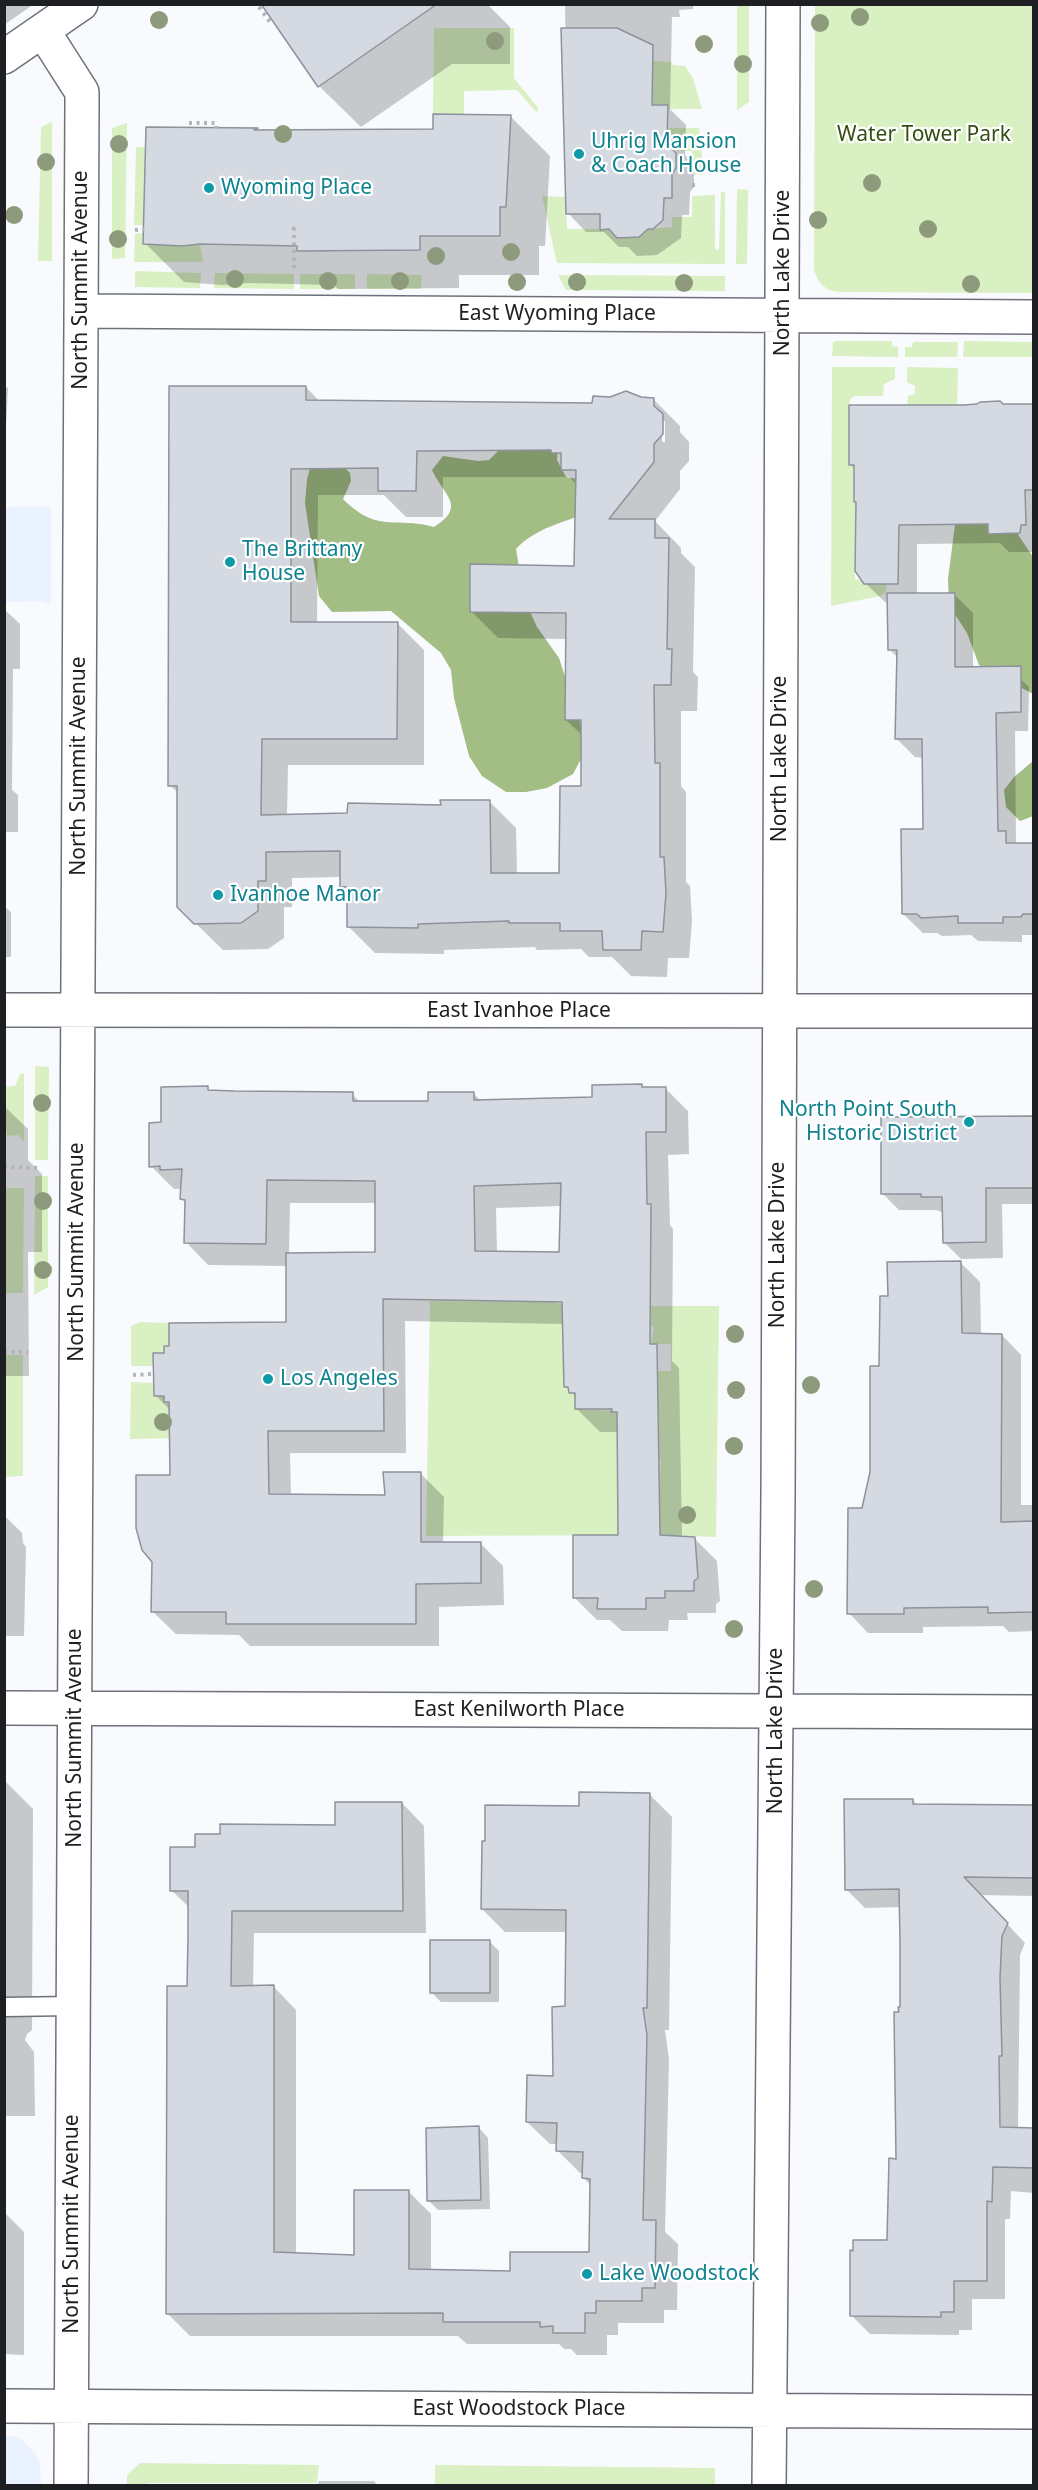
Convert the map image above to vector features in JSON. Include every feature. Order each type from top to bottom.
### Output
[{"type":"street","points":[[4,57],[81,4]]},
{"type":"street","name":"North Lake Drive","points":[[769,2486],[777,1711],[783,4]]},
{"type":"street","name":"North Summit Avenue","points":[[43,31],[82,92],[70,2486]]},
{"type":"street","name":"East Wyoming Place","points":[[81,311],[1034,316]]},
{"type":"street","name":"East Ivanhoe Place","points":[[4,1010],[1034,1011]]},
{"type":"street","name":"East Kenilworth Place","points":[[4,1708],[1034,1712]]},
{"type":"street","name":"East Woodstock Place","points":[[4,2406],[1034,2412]]},
{"type":"lane","points":[[4,2007],[73,2006]]},
{"type":"path","points":[[260,8],[270,22]]},
{"type":"path","points":[[189,123],[216,123],[216,128]]},
{"type":"path","points":[[692,185],[699,185]]},
{"type":"path","points":[[294,268],[294,228],[297,229]]},
{"type":"path","points":[[135,230],[144,229]]},
{"type":"path","points":[[4,1167],[48,1168]]},
{"type":"path","points":[[4,1352],[28,1352]]},
{"type":"path","points":[[134,1375],[153,1374]]},
{"type":"shaded area","points":[[45,506],[51,508],[51,604],[39,601],[5,602],[5,507]]},
{"type":"shaded area","points":[[5,2435],[20,2438],[36,2454],[40,2466],[41,2485],[5,2486]]},
{"type":"green space","points":[[737,5],[749,5],[749,102],[737,110]]},
{"type":"green space","name":"Water Tower Park","points":[[815,5],[1033,5],[1033,293],[839,292],[826,288],[820,282],[814,270]]},
{"type":"green space","points":[[434,28],[514,28],[514,78],[538,108],[537,113],[517,90],[464,91],[464,114],[433,115]]},
{"type":"green space","points":[[669,59],[673,65],[685,66],[693,78],[702,109],[668,109],[633,105],[649,65],[653,61],[669,62]]},
{"type":"green space","points":[[52,122],[52,261],[38,261],[41,127]]},
{"type":"green space","points":[[127,123],[125,258],[112,259],[112,128]]},
{"type":"green space","points":[[668,128],[699,128],[704,175],[692,174],[692,151],[674,151],[669,143]]},
{"type":"green space","points":[[136,147],[146,147],[144,225],[134,225]]},
{"type":"green space","points":[[737,189],[748,190],[747,264],[736,264]]},
{"type":"green space","points":[[721,192],[725,192],[725,264],[557,263],[542,196],[566,197],[567,229],[609,229],[618,238],[639,237],[648,229],[672,227],[672,217],[692,217],[692,196],[715,195],[715,249],[719,250]]},
{"type":"green space","points":[[144,233],[174,245],[200,244],[203,262],[134,262],[135,234]]},
{"type":"green space","points":[[135,271],[201,273],[200,288],[135,287]]},
{"type":"green space","points":[[215,273],[294,274],[294,289],[214,288]]},
{"type":"green space","points":[[300,274],[355,274],[355,289],[300,289]]},
{"type":"green space","points":[[367,274],[422,275],[421,289],[367,289]]},
{"type":"green space","points":[[558,275],[725,276],[725,291],[566,290]]},
{"type":"green space","points":[[892,341],[892,346],[898,347],[898,357],[832,356],[833,342]]},
{"type":"green space","points":[[964,341],[1033,342],[1033,357],[963,357]]},
{"type":"green space","points":[[913,342],[958,342],[957,357],[905,357],[905,347],[912,347]]},
{"type":"green space","points":[[832,367],[895,367],[895,379],[884,384],[883,396],[855,396],[851,398],[849,405],[849,465],[854,465],[854,502],[863,502],[856,525],[855,579],[861,580],[864,584],[886,580],[886,592],[880,596],[831,606]]},
{"type":"green space","points":[[907,367],[958,368],[957,408],[951,405],[907,405],[908,396],[915,394],[915,386],[907,382]]},
{"type":"green space","points":[[558,441],[557,460],[566,477],[582,480],[590,512],[533,535],[516,549],[524,598],[537,627],[559,658],[583,732],[581,759],[573,774],[547,788],[526,792],[506,792],[482,776],[469,756],[454,698],[451,670],[441,653],[391,611],[332,612],[319,596],[305,503],[307,479],[312,461],[337,460],[350,473],[351,481],[343,499],[355,510],[366,517],[377,520],[434,527],[450,513],[451,506],[450,500],[432,470],[443,456],[478,461],[489,460],[501,448]]},
{"type":"green space","points":[[957,509],[1009,513],[1019,536],[1033,557],[1033,694],[979,665],[967,633],[949,605],[948,579]]},
{"type":"green space","points":[[1033,761],[1033,816],[1020,821],[1006,807],[1004,790],[1014,777]]},
{"type":"green space","points":[[35,1066],[49,1067],[48,1160],[35,1160]]},
{"type":"green space","points":[[24,1073],[24,1142],[18,1135],[7,1136],[7,1130],[4,1130],[5,1087],[15,1086],[20,1074]]},
{"type":"green space","points":[[35,1176],[48,1176],[48,1287],[34,1295]]},
{"type":"green space","points":[[5,1188],[24,1188],[23,1293],[5,1293]]},
{"type":"green space","points":[[430,1301],[550,1302],[569,1305],[569,1368],[563,1367],[564,1387],[568,1387],[575,1393],[575,1409],[634,1412],[617,1459],[617,1498],[627,1535],[426,1536]]},
{"type":"green space","points":[[651,1306],[719,1306],[716,1537],[657,1535],[661,1459],[657,1458],[656,1371],[671,1371],[671,1344],[651,1344],[654,1328],[650,1323]]},
{"type":"green space","points":[[140,1322],[169,1323],[169,1346],[164,1346],[164,1353],[153,1353],[153,1366],[131,1366],[131,1326]]},
{"type":"green space","points":[[5,1355],[23,1355],[23,1476],[5,1477]]},
{"type":"green space","points":[[131,1382],[153,1383],[153,1395],[164,1396],[164,1402],[169,1402],[178,1438],[130,1439]]},
{"type":"green space","points":[[140,2463],[319,2465],[317,2483],[127,2485],[127,2475]]},
{"type":"green space","points":[[435,2465],[715,2468],[715,2485],[435,2485]]},
{"type":"building","points":[[261,4],[437,4],[318,87]]},
{"type":"building","points":[[561,28],[617,28],[653,45],[652,105],[668,105],[667,139],[672,139],[672,149],[676,153],[676,168],[672,174],[672,198],[664,198],[663,220],[639,237],[617,238],[609,229],[600,230],[600,214],[566,214]]},
{"type":"building","points":[[433,114],[511,115],[506,207],[500,207],[500,236],[420,236],[420,250],[297,251],[297,246],[143,244],[146,127],[258,128],[254,130],[433,129]]},
{"type":"building","points":[[169,386],[306,386],[306,400],[592,403],[593,396],[610,397],[626,391],[641,397],[654,398],[654,406],[663,414],[663,434],[654,444],[654,462],[609,519],[655,519],[655,538],[669,538],[667,649],[672,649],[671,685],[654,685],[655,763],[660,763],[660,857],[664,857],[666,893],[663,932],[642,931],[641,950],[603,950],[602,931],[560,931],[560,923],[509,923],[509,921],[418,924],[418,928],[347,927],[347,887],[340,887],[340,851],[266,852],[266,881],[258,881],[258,911],[241,923],[194,924],[177,907],[177,786],[168,786]],"holes":[[[551,450],[551,453],[561,453],[561,470],[576,470],[574,566],[470,564],[470,612],[566,613],[565,720],[581,720],[581,786],[560,786],[559,873],[491,873],[490,800],[440,800],[441,805],[348,803],[347,813],[261,815],[262,739],[397,739],[398,622],[291,622],[291,469],[378,468],[378,491],[416,491],[417,451]]]},
{"type":"building","points":[[1000,401],[1003,404],[1034,404],[1033,490],[1025,490],[1026,525],[1021,525],[1020,533],[988,534],[988,524],[899,525],[898,584],[864,584],[855,571],[856,502],[854,502],[854,465],[849,465],[849,405],[964,405]]},
{"type":"building","points":[[887,593],[955,593],[955,667],[1021,666],[1021,712],[996,713],[998,831],[1006,831],[1006,843],[1034,843],[1034,914],[1003,917],[1003,923],[958,923],[958,916],[921,918],[917,914],[902,914],[901,829],[923,829],[922,739],[895,739],[897,650],[888,650]]},
{"type":"building","points":[[642,1084],[642,1087],[666,1087],[666,1132],[646,1132],[647,1204],[651,1204],[650,1344],[657,1344],[660,1535],[695,1537],[698,1578],[694,1581],[694,1591],[665,1591],[665,1598],[646,1598],[646,1609],[597,1609],[598,1598],[573,1598],[573,1535],[618,1535],[617,1412],[611,1412],[612,1409],[575,1409],[575,1393],[569,1393],[568,1387],[564,1387],[562,1302],[383,1299],[384,1431],[268,1431],[269,1494],[385,1495],[383,1472],[421,1472],[421,1542],[481,1542],[481,1583],[416,1584],[416,1624],[226,1624],[226,1612],[151,1612],[152,1562],[142,1550],[136,1528],[136,1475],[170,1475],[169,1402],[164,1402],[164,1396],[154,1396],[153,1353],[164,1353],[164,1346],[169,1346],[169,1323],[286,1322],[286,1253],[375,1252],[375,1181],[267,1180],[266,1244],[184,1243],[185,1200],[180,1199],[182,1169],[160,1170],[160,1166],[149,1167],[149,1123],[161,1122],[161,1087],[208,1086],[208,1090],[353,1092],[353,1101],[428,1101],[428,1092],[474,1092],[474,1100],[592,1097],[592,1085]],"holes":[[[561,1183],[559,1252],[475,1251],[474,1186]]]},
{"type":"building","points":[[1034,1116],[1034,1188],[986,1188],[986,1242],[943,1243],[942,1197],[921,1197],[921,1194],[881,1194],[881,1117]]},
{"type":"building","points":[[961,1261],[962,1333],[1002,1334],[1001,1522],[1034,1521],[1034,1612],[988,1613],[988,1607],[904,1608],[904,1614],[847,1614],[848,1508],[862,1508],[870,1472],[870,1366],[879,1366],[880,1296],[888,1296],[887,1262]]},
{"type":"building","points":[[579,1792],[650,1793],[647,2008],[643,2008],[647,2035],[643,2220],[656,2220],[655,2288],[642,2288],[642,2301],[596,2301],[596,2313],[585,2313],[585,2333],[553,2333],[553,2326],[540,2327],[540,2322],[443,2322],[443,2313],[166,2314],[167,1986],[187,1986],[188,1937],[188,1891],[170,1891],[170,1847],[195,1847],[195,1834],[220,1834],[220,1824],[335,1825],[335,1802],[402,1802],[403,1911],[232,1911],[231,1986],[274,1985],[274,2252],[354,2255],[354,2190],[409,2190],[409,2269],[510,2271],[510,2252],[589,2252],[590,2179],[582,2178],[583,2152],[556,2151],[557,2123],[526,2122],[527,2075],[553,2076],[552,2007],[565,2006],[566,1910],[481,1909],[485,1805],[579,1806]]},
{"type":"building","points":[[844,1799],[913,1799],[913,1804],[1034,1805],[1034,1878],[964,1877],[1008,1923],[1002,1936],[1000,1978],[1002,2056],[999,2056],[1000,2127],[1034,2128],[1033,2168],[993,2167],[992,2202],[987,2201],[987,2281],[954,2281],[954,2312],[941,2312],[941,2317],[850,2316],[850,2250],[853,2251],[853,2240],[887,2240],[889,2158],[896,2159],[894,2012],[899,2012],[898,2007],[900,2007],[900,1940],[899,1889],[845,1890]]},
{"type":"building","points":[[430,1940],[490,1940],[490,1993],[430,1993]]},
{"type":"building","points":[[479,2126],[481,2200],[427,2201],[426,2128]]},
{"type":"place","name":"Uhrig Mansion & Coach House","points":[[579,154]]},
{"type":"place","name":"Wyoming Place","points":[[209,188]]},
{"type":"place","name":"The Brittany House","points":[[230,562]]},
{"type":"place","name":"Ivanhoe Manor","points":[[218,895]]},
{"type":"place","name":"North Point South Historic District","points":[[969,1122]]},
{"type":"place","name":"Los Angeles","points":[[268,1379]]},
{"type":"place","name":"Lake Woodstock","points":[[587,2274]]}]
